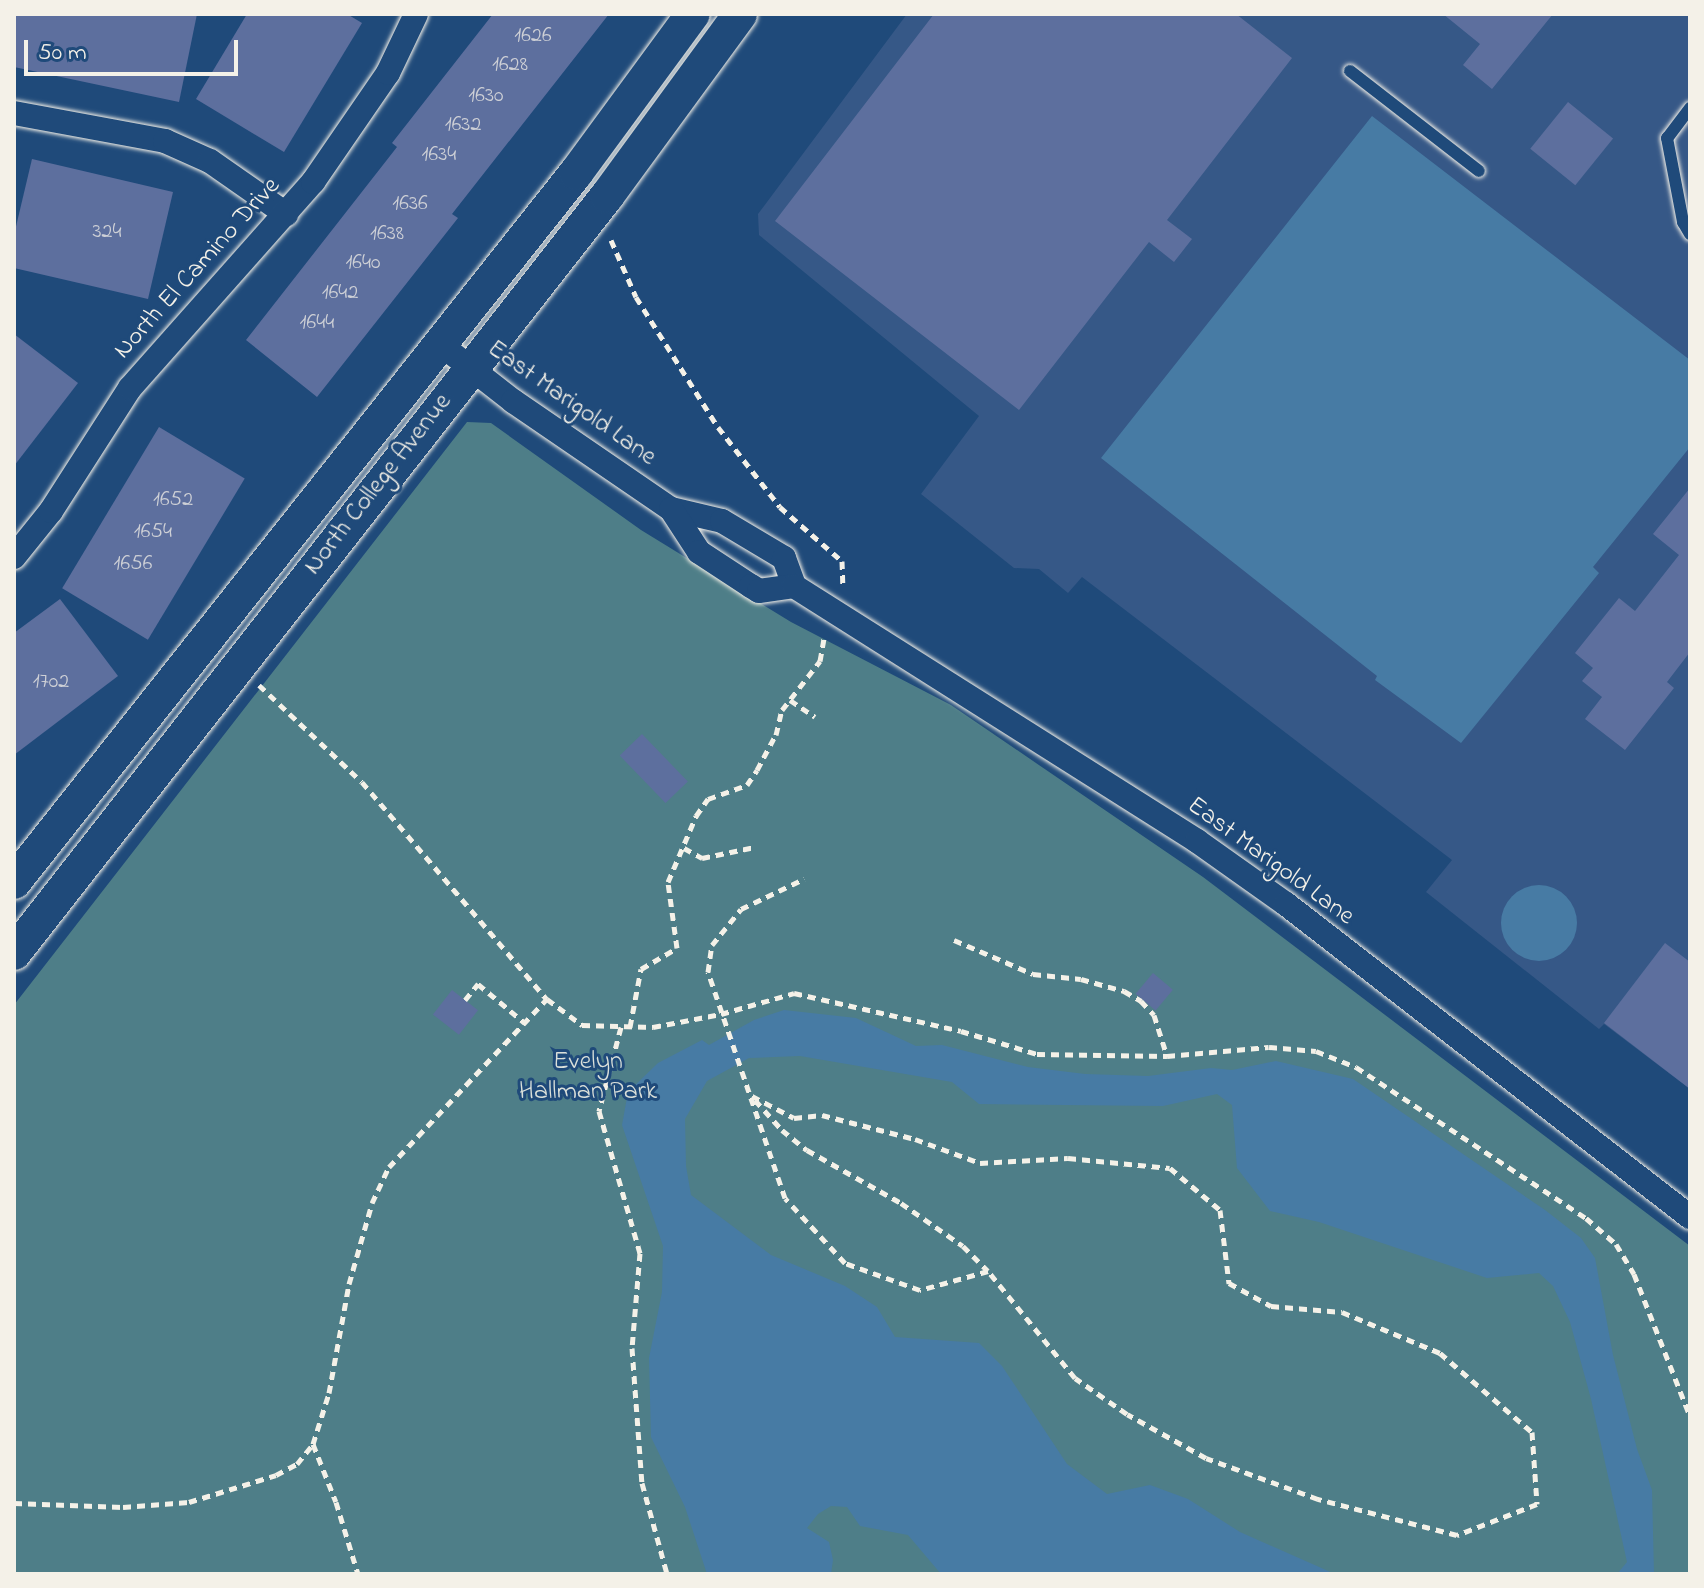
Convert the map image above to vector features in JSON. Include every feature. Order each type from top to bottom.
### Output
[{"type":"street","name":"North El Camino Drive","points":[[14,557],[51,511],[130,388],[286,214],[345,139],[388,73],[416,14]]},
{"type":"street","name":"North College Avenue","points":[[14,882],[576,173],[693,14]]},
{"type":"street","name":"North College Avenue","points":[[14,953],[607,196],[740,14]]},
{"type":"street","points":[[14,113],[165,141],[210,161],[286,214]]},
{"type":"street","name":"East Marigold Lane","points":[[440,344],[671,509],[699,552],[759,591],[794,586],[1197,841],[1286,904],[1690,1217]]},
{"type":"street","name":"East Marigold Lane","points":[[671,509],[722,521],[784,558],[794,586]]},
{"type":"lane","points":[[1350,71],[1479,171]]},
{"type":"lane","points":[[1690,108],[1667,138],[1683,222],[1690,234]]},
{"type":"path","points":[[607,196],[612,242],[636,297],[718,427],[780,507],[842,561],[844,586],[823,638],[820,661],[782,710],[769,752],[747,785],[708,799],[684,848],[668,882],[677,948],[641,969],[630,1027]]},
{"type":"path","points":[[237,666],[362,782],[547,999],[582,1025],[653,1027],[721,1014],[794,993],[961,1031],[1037,1054],[1167,1056],[1269,1047],[1316,1051],[1356,1067],[1586,1218],[1616,1244],[1634,1274],[1690,1416]]},
{"type":"path","points":[[790,700],[815,717]]},
{"type":"path","points":[[684,848],[702,858],[755,847]]},
{"type":"path","points":[[804,879],[741,909],[712,945],[708,972],[785,1198],[845,1263],[920,1290],[988,1271]]},
{"type":"path","points":[[954,940],[1033,974],[1081,979],[1124,991],[1141,1001],[1154,1015],[1167,1056]]},
{"type":"path","points":[[465,1000],[478,984],[525,1023]]},
{"type":"path","points":[[14,1503],[123,1507],[189,1502],[276,1475],[297,1464],[313,1444],[329,1393],[349,1284],[372,1203],[389,1167],[547,999]]},
{"type":"path","points":[[621,1027],[599,1111],[640,1253],[632,1348],[642,1483],[667,1574]]},
{"type":"path","points":[[752,1096],[794,1118],[822,1115],[915,1139],[980,1163],[1068,1158],[1170,1168],[1220,1210],[1229,1283],[1271,1306],[1342,1312],[1440,1353],[1532,1432],[1537,1504],[1457,1535],[1318,1499],[1206,1458],[1127,1414],[1075,1378],[988,1271],[963,1246],[901,1203],[807,1150],[782,1130],[752,1096]]},
{"type":"path","points":[[313,1444],[336,1502],[358,1574]]},
{"type":"shaded area","points":[[907,14],[1690,14],[1690,1089],[1604,1024],[1599,1029],[1426,892],[1452,860],[1082,577],[1068,593],[1039,569],[1014,568],[921,494],[979,416],[759,235],[758,214]]},
{"type":"shaded area","points":[[1372,116],[1690,360],[1690,447],[1593,567],[1599,573],[1461,743],[1375,680],[1377,676],[1101,458]]},
{"type":"shaded area","points":[[1539,885],[1554,888],[1566,896],[1574,908],[1577,923],[1574,938],[1566,950],[1554,958],[1539,961],[1524,958],[1512,950],[1504,938],[1501,923],[1504,908],[1512,896],[1524,888]]},
{"type":"shaded area","points":[[784,1010],[856,1018],[916,1046],[942,1045],[1028,1067],[1085,1074],[1148,1076],[1211,1068],[1232,1070],[1276,1061],[1353,1079],[1545,1210],[1581,1238],[1595,1258],[1613,1355],[1637,1449],[1652,1490],[1654,1574],[1617,1574],[1627,1562],[1591,1399],[1570,1322],[1553,1286],[1539,1273],[1487,1278],[1319,1222],[1270,1211],[1237,1168],[1232,1105],[1217,1094],[1163,1106],[979,1104],[952,1082],[800,1056],[749,1058],[707,1081],[685,1119],[686,1166],[691,1195],[771,1255],[845,1286],[877,1307],[895,1337],[979,1343],[1002,1366],[1067,1464],[1107,1494],[1150,1485],[1188,1499],[1240,1532],[1335,1574],[941,1574],[908,1535],[860,1526],[847,1507],[831,1506],[818,1514],[807,1528],[829,1542],[833,1560],[831,1574],[707,1574],[685,1507],[651,1437],[649,1358],[662,1292],[663,1246],[622,1125],[628,1092],[658,1063],[702,1040],[709,1045],[754,1020]]},
{"type":"green space","name":"Evelyn Hallman Park","points":[[467,422],[491,423],[641,530],[791,622],[951,705],[1203,877],[1690,1246],[1690,1574],[14,1574],[14,1005]]},
{"type":"building","points":[[14,14],[197,14],[179,102],[14,67]]},
{"type":"building","points":[[247,14],[347,14],[362,23],[284,152],[196,99]]},
{"type":"building","points":[[493,14],[609,14],[452,214],[458,218],[317,397],[246,340],[397,147],[392,143]]},
{"type":"building","points":[[934,14],[1236,14],[1292,58],[1167,220],[1192,239],[1174,262],[1149,242],[1019,410],[775,221]]},
{"type":"building","points":[[1443,14],[1553,14],[1492,89],[1463,65],[1480,44]]},
{"type":"building","points":[[1568,102],[1613,139],[1575,185],[1530,149]]},
{"type":"building","points":[[32,159],[173,192],[148,299],[14,268],[14,235]]},
{"type":"building","points":[[14,334],[78,383],[14,466]]},
{"type":"building","points":[[159,427],[245,479],[148,640],[62,588]]},
{"type":"building","points":[[1690,488],[1690,652],[1667,682],[1674,688],[1625,750],[1585,719],[1602,697],[1582,681],[1593,668],[1575,653],[1619,598],[1635,611],[1679,555],[1653,534]]},
{"type":"building","points":[[60,599],[118,676],[14,755],[14,633]]},
{"type":"building","points":[[642,734],[688,781],[666,803],[620,756]]},
{"type":"building","points":[[1665,943],[1690,962],[1690,1089],[1604,1023]]},
{"type":"building","points":[[1153,973],[1173,990],[1156,1010],[1136,994]]},
{"type":"building","points":[[452,990],[478,1010],[459,1035],[433,1014]]}]
